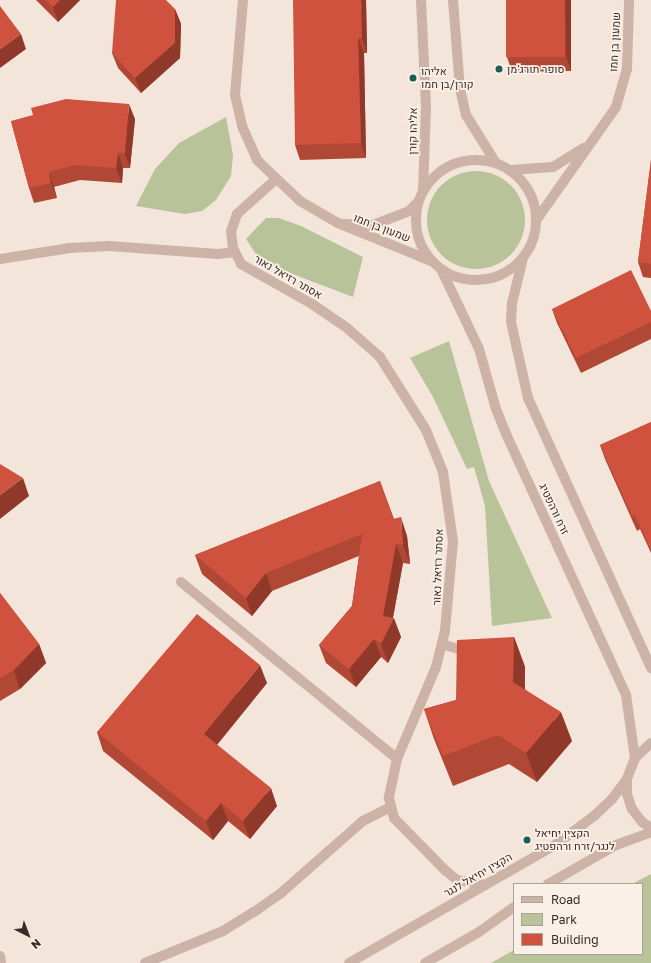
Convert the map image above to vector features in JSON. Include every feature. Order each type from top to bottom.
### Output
[{"type":"street","points":[[243,0],[235,95],[242,126],[257,160],[275,180],[300,201],[338,224]]},
{"type":"street","name":"אליהו קורן","points":[[421,0],[426,106],[423,191]]},
{"type":"street","points":[[453,0],[460,89],[466,115],[496,163]]},
{"type":"street","name":"שמעון בן חמו","points":[[537,219],[552,194],[603,128],[623,90],[628,62],[629,0]]},
{"type":"street","name":"שמעון בן חמו","points":[[511,170],[554,167],[582,150],[603,128]]},
{"type":"street","points":[[480,160],[496,163],[511,170],[530,192],[537,219],[535,233],[523,258],[510,270],[494,278],[476,281],[458,278],[442,271],[431,261],[420,243],[415,223],[418,202],[423,191],[433,177],[447,167],[462,161],[480,160]]},
{"type":"street","name":"אסתר רזיאל נאור","points":[[275,180],[237,214],[231,231],[235,252],[241,264],[312,304],[347,328],[380,357],[426,430],[443,472],[453,541],[450,597],[442,644],[423,703],[397,759],[390,784],[391,807],[394,818],[404,831],[457,880],[486,885]]},
{"type":"street","name":"שמעון בן חמו","points":[[338,224],[373,225],[409,211],[418,202]]},
{"type":"street","name":"שמעון בן חמו","points":[[338,224],[431,261]]},
{"type":"street","points":[[0,259],[70,248],[109,246],[218,254],[235,252]]},
{"type":"street","name":"זרח ורהפטיג","points":[[523,258],[512,303],[511,322],[528,398],[651,668]]},
{"type":"street","name":"זרח ורהפטיג","points":[[442,271],[479,349],[496,409],[626,695],[635,758]]},
{"type":"street","points":[[181,582],[397,759]]},
{"type":"street","points":[[442,644],[475,654]]},
{"type":"street","points":[[651,743],[635,758],[627,779],[628,794],[632,809],[642,822],[651,828]]},
{"type":"street","name":"הקצין יחיאל לנגר","points":[[348,963],[555,845],[594,816],[612,799],[627,779]]},
{"type":"street","points":[[145,963],[223,931],[254,912],[281,892],[363,821],[391,807]]},
{"type":"street","points":[[550,883],[616,845],[651,832]]},
{"type":"street","points":[[424,963],[479,932],[513,908]]},
{"type":"street","points":[[0,956],[1,963]]},
{"type":"green space","points":[[226,117],[233,155],[231,176],[216,200],[202,211],[185,214],[136,206],[155,169],[179,143]]},
{"type":"green space","points":[[476,171],[495,174],[511,185],[522,201],[525,220],[522,239],[511,255],[495,266],[476,269],[457,266],[441,255],[430,239],[427,220],[430,201],[441,185],[457,174]]},
{"type":"green space","points":[[266,218],[279,218],[301,226],[363,257],[353,297],[261,262],[246,239]]},
{"type":"green space","points":[[449,341],[489,481],[552,618],[492,626],[485,506],[474,467],[467,469],[433,397],[410,358]]},
{"type":"green space","points":[[651,874],[651,963],[491,963],[513,951],[513,955],[643,955],[643,883],[634,883]]},
{"type":"building","points":[[45,0],[60,0],[53,7]]},
{"type":"building","points":[[116,0],[166,0],[175,9],[175,43],[135,78],[112,53]]},
{"type":"building","points":[[293,0],[361,0],[362,38],[358,38],[361,143],[295,145]]},
{"type":"building","points":[[506,0],[565,0],[565,57],[506,57]]},
{"type":"building","points":[[0,6],[21,34],[0,49]]},
{"type":"building","points":[[66,99],[129,104],[125,153],[118,153],[116,168],[75,165],[49,172],[51,183],[29,188],[11,121],[33,115],[31,108]]},
{"type":"building","points":[[651,160],[651,264],[638,262]]},
{"type":"building","points":[[631,270],[651,311],[651,322],[576,358],[552,309]]},
{"type":"building","points":[[651,422],[651,550],[635,515],[632,516],[600,445]]},
{"type":"building","points":[[0,464],[23,478],[0,495]]},
{"type":"building","points":[[380,481],[393,519],[401,517],[403,545],[396,544],[383,616],[394,618],[381,644],[374,639],[349,669],[319,645],[352,606],[362,534],[266,573],[246,598],[195,555]]},
{"type":"building","points":[[0,593],[39,644],[14,670],[0,678]]},
{"type":"building","points":[[197,614],[260,665],[204,734],[271,788],[243,821],[221,803],[206,821],[97,732]]},
{"type":"building","points":[[514,637],[513,682],[561,712],[526,753],[498,735],[443,756],[424,709],[456,700],[457,640]]},
{"type":"place","name":"סופר תורג'מן","points":[[499,69]]},
{"type":"place","name":"אליהו קורן/בן חמו","points":[[413,78]]},
{"type":"place","name":"הקצין יחיאל לנגר/זרח ורהפטיג","points":[[527,840]]}]
